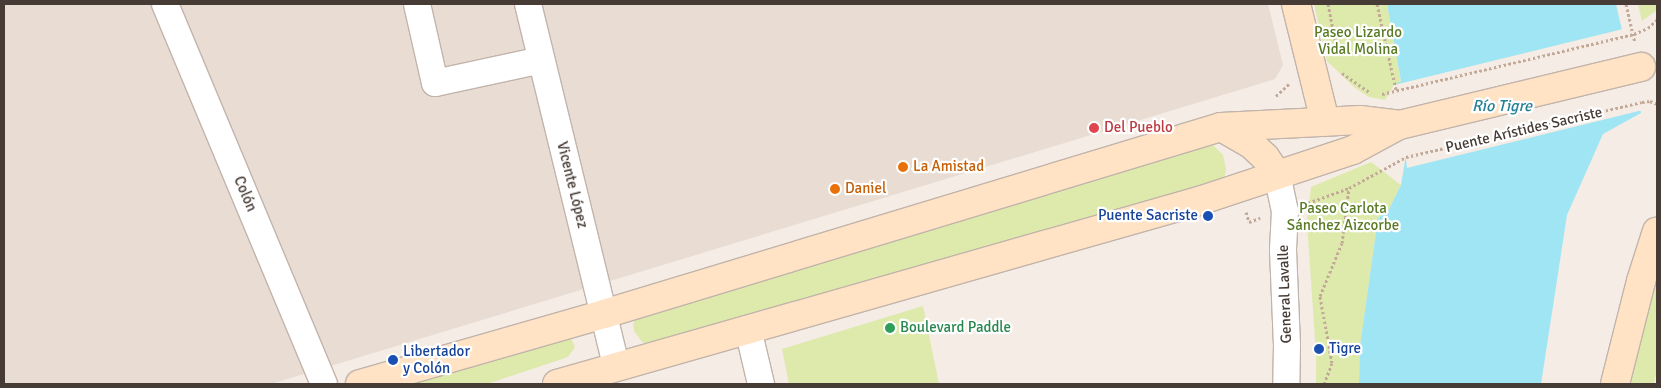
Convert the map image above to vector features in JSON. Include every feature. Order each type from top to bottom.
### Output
[{"type":"main road","points":[[1296,4],[1325,121]]},
{"type":"main road","points":[[557,384],[1202,200],[1353,150],[1399,126],[1648,58]]},
{"type":"main road","points":[[360,384],[604,314],[1221,127],[1360,120],[1399,126]]},
{"type":"main road","points":[[1221,127],[1251,144],[1265,157],[1277,174]]},
{"type":"main road","points":[[1615,384],[1641,281],[1657,231]]},
{"type":"street","name":"Colón","points":[[165,4],[324,384]]},
{"type":"street","points":[[416,4],[435,83],[541,60]]},
{"type":"street","name":"Vicente López","points":[[528,4],[616,366]]},
{"type":"street","name":"General Lavalle","points":[[1277,174],[1285,211],[1283,250],[1287,345],[1286,384]]},
{"type":"street","points":[[748,329],[761,384]]},
{"type":"path","points":[[1328,4],[1342,72]]},
{"type":"path","points":[[1377,4],[1396,90]]},
{"type":"path","points":[[1626,4],[1634,34],[1648,58]]},
{"type":"path","points":[[1390,91],[1634,34],[1648,28],[1657,20]]},
{"type":"path","name":"Puente Arístides Sacriste","points":[[1249,222],[1349,188],[1406,157],[1650,100],[1657,104]]},
{"type":"path","points":[[1324,384],[1332,363],[1320,296],[1342,243],[1349,188]]},
{"type":"shaded area","points":[[4,4],[1268,4],[1283,65],[1275,79],[271,384],[4,384]]},
{"type":"green space","name":"Paseo Lizardo Vidal Molina","points":[[1314,4],[1387,4],[1401,82],[1394,85],[1385,100],[1369,97],[1354,87],[1327,61]]},
{"type":"green space","points":[[1638,4],[1657,4],[1657,10],[1642,21]]},
{"type":"green space","points":[[1211,143],[1223,155],[1226,169],[1225,175],[1220,182],[649,345],[642,342],[634,331],[633,324],[639,314]]},
{"type":"green space","name":"Paseo Carlota Sánchez Aizcorbe","points":[[1371,162],[1401,185],[1388,211],[1378,218],[1360,346],[1359,384],[1316,384],[1316,355],[1307,222],[1311,187]]},
{"type":"green space","points":[[1657,275],[1657,368],[1654,384],[1628,384]]},
{"type":"green space","name":"Boulevard Paddle","points":[[923,306],[939,384],[789,384],[782,349]]},
{"type":"green space","points":[[562,329],[572,340],[575,347],[568,357],[487,384],[382,384]]},
{"type":"water","name":"Río Tigre","points":[[1387,4],[1616,4],[1641,113],[1603,134],[1567,215],[1541,384],[1359,384],[1360,346],[1378,218],[1388,211],[1401,185],[1407,149],[1394,85],[1401,81]]},
{"type":"pier","points":[[1623,29],[1643,110],[1407,168],[1404,142],[1391,90],[1394,85]]},
{"type":"place","name":"Del Pueblo","points":[[1094,128]]},
{"type":"place","name":"La Amistad","points":[[903,167]]},
{"type":"place","name":"Daniel","points":[[835,189]]},
{"type":"place","name":"Puente Sacriste","points":[[1208,216]]},
{"type":"place","name":"Boulevard Paddle","points":[[890,328]]},
{"type":"place","name":"Tigre","points":[[1319,349]]},
{"type":"place","name":"Libertador y Colón","points":[[393,360]]}]
